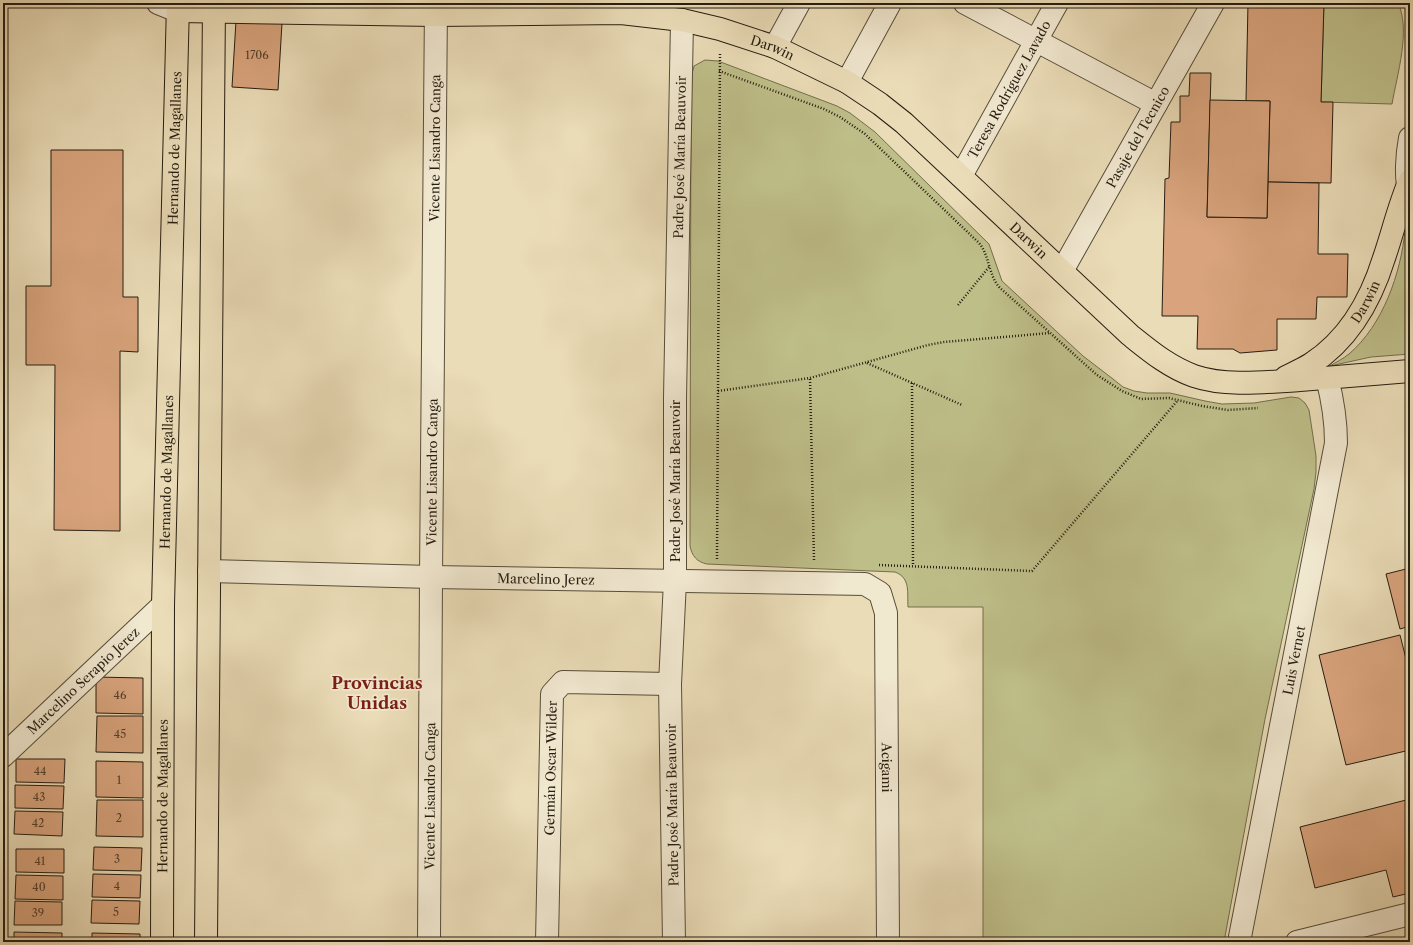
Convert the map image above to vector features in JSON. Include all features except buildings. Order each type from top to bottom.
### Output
[{"type":"main road","name":"Darwin","points":[[178,7],[436,9],[624,6],[720,29],[775,47],[847,82],[880,104],[904,123],[1130,335],[1158,358],[1178,369],[1195,376],[1221,381],[1276,382],[1410,371]]},
{"type":"main road","name":"Hernando de Magallanes","points":[[162,942],[163,605],[178,7]]},
{"type":"main road","points":[[206,942],[214,7]]},
{"type":"main road","name":"Darwin","points":[[1276,382],[1310,365],[1332,348],[1352,325],[1368,300],[1409,186]]},
{"type":"street","name":"Darwin","points":[[158,3],[178,7]]},
{"type":"street","points":[[775,47],[799,3]]},
{"type":"street","points":[[847,82],[890,3]]},
{"type":"street","points":[[965,3],[1156,104]]},
{"type":"street","name":"Teresa Rodríguez Lavado","points":[[960,176],[1056,3]]},
{"type":"street","name":"Pasaje del Tecnico","points":[[1062,272],[1213,3]]},
{"type":"street","name":"Vicente Lisandro Canga","points":[[430,942],[431,577],[436,9]]},
{"type":"street","name":"Padre José María Beauvoir","points":[[674,942],[670,684],[675,581],[675,398],[682,20]]},
{"type":"street","points":[[1409,186],[1410,138]]},
{"type":"street","name":"Luis Vernet","points":[[1239,942],[1336,443],[1334,401],[1328,378]]},
{"type":"street","name":"Marcelino Jerez","points":[[209,571],[431,577],[865,584],[880,593]]},
{"type":"street","name":"Acigami","points":[[880,593],[886,613],[888,942]]},
{"type":"street","name":"Marcelino Serapio Jerez","points":[[3,756],[163,605]]},
{"type":"street","name":"Germán Oscar Wilder","points":[[547,942],[552,694],[563,682],[670,684]]},
{"type":"street","points":[[1297,942],[1410,914]]},
{"type":"path","points":[[716,582],[720,29]]},
{"type":"path","points":[[719,71],[824,110],[840,117],[865,134],[979,243],[984,249],[996,283],[1097,375],[1122,392],[1141,398],[1162,397],[1228,410],[1265,407]]},
{"type":"path","points":[[958,305],[990,267]]},
{"type":"path","points":[[718,391],[810,378],[928,345],[944,342],[1050,333]]},
{"type":"path","points":[[867,363],[962,405]]},
{"type":"path","points":[[810,378],[814,562]]},
{"type":"path","points":[[912,383],[912,566]]},
{"type":"path","points":[[874,565],[1032,571],[1178,400]]},
{"type":"path","points":[[717,558],[724,558]]},
{"type":"green space","points":[[1324,3],[1398,3],[1402,14],[1403,39],[1400,66],[1392,104],[1321,102]]},
{"type":"green space","points":[[705,60],[718,61],[837,106],[850,113],[875,132],[989,244],[1002,281],[1083,356],[1123,387],[1134,391],[1147,393],[1170,393],[1222,404],[1254,403],[1291,397],[1299,398],[1305,403],[1309,410],[1316,456],[1314,489],[1265,719],[1224,942],[983,942],[983,607],[908,607],[908,591],[906,582],[904,578],[895,572],[707,564],[700,562],[692,553],[690,546],[691,78],[694,66]]},
{"type":"green space","points":[[1405,230],[1410,238],[1410,354],[1371,357],[1330,366],[1347,356],[1361,342],[1381,313],[1399,263]]},
{"type":"district","name":"Provincias Unidas","points":[[377,693]]}]
